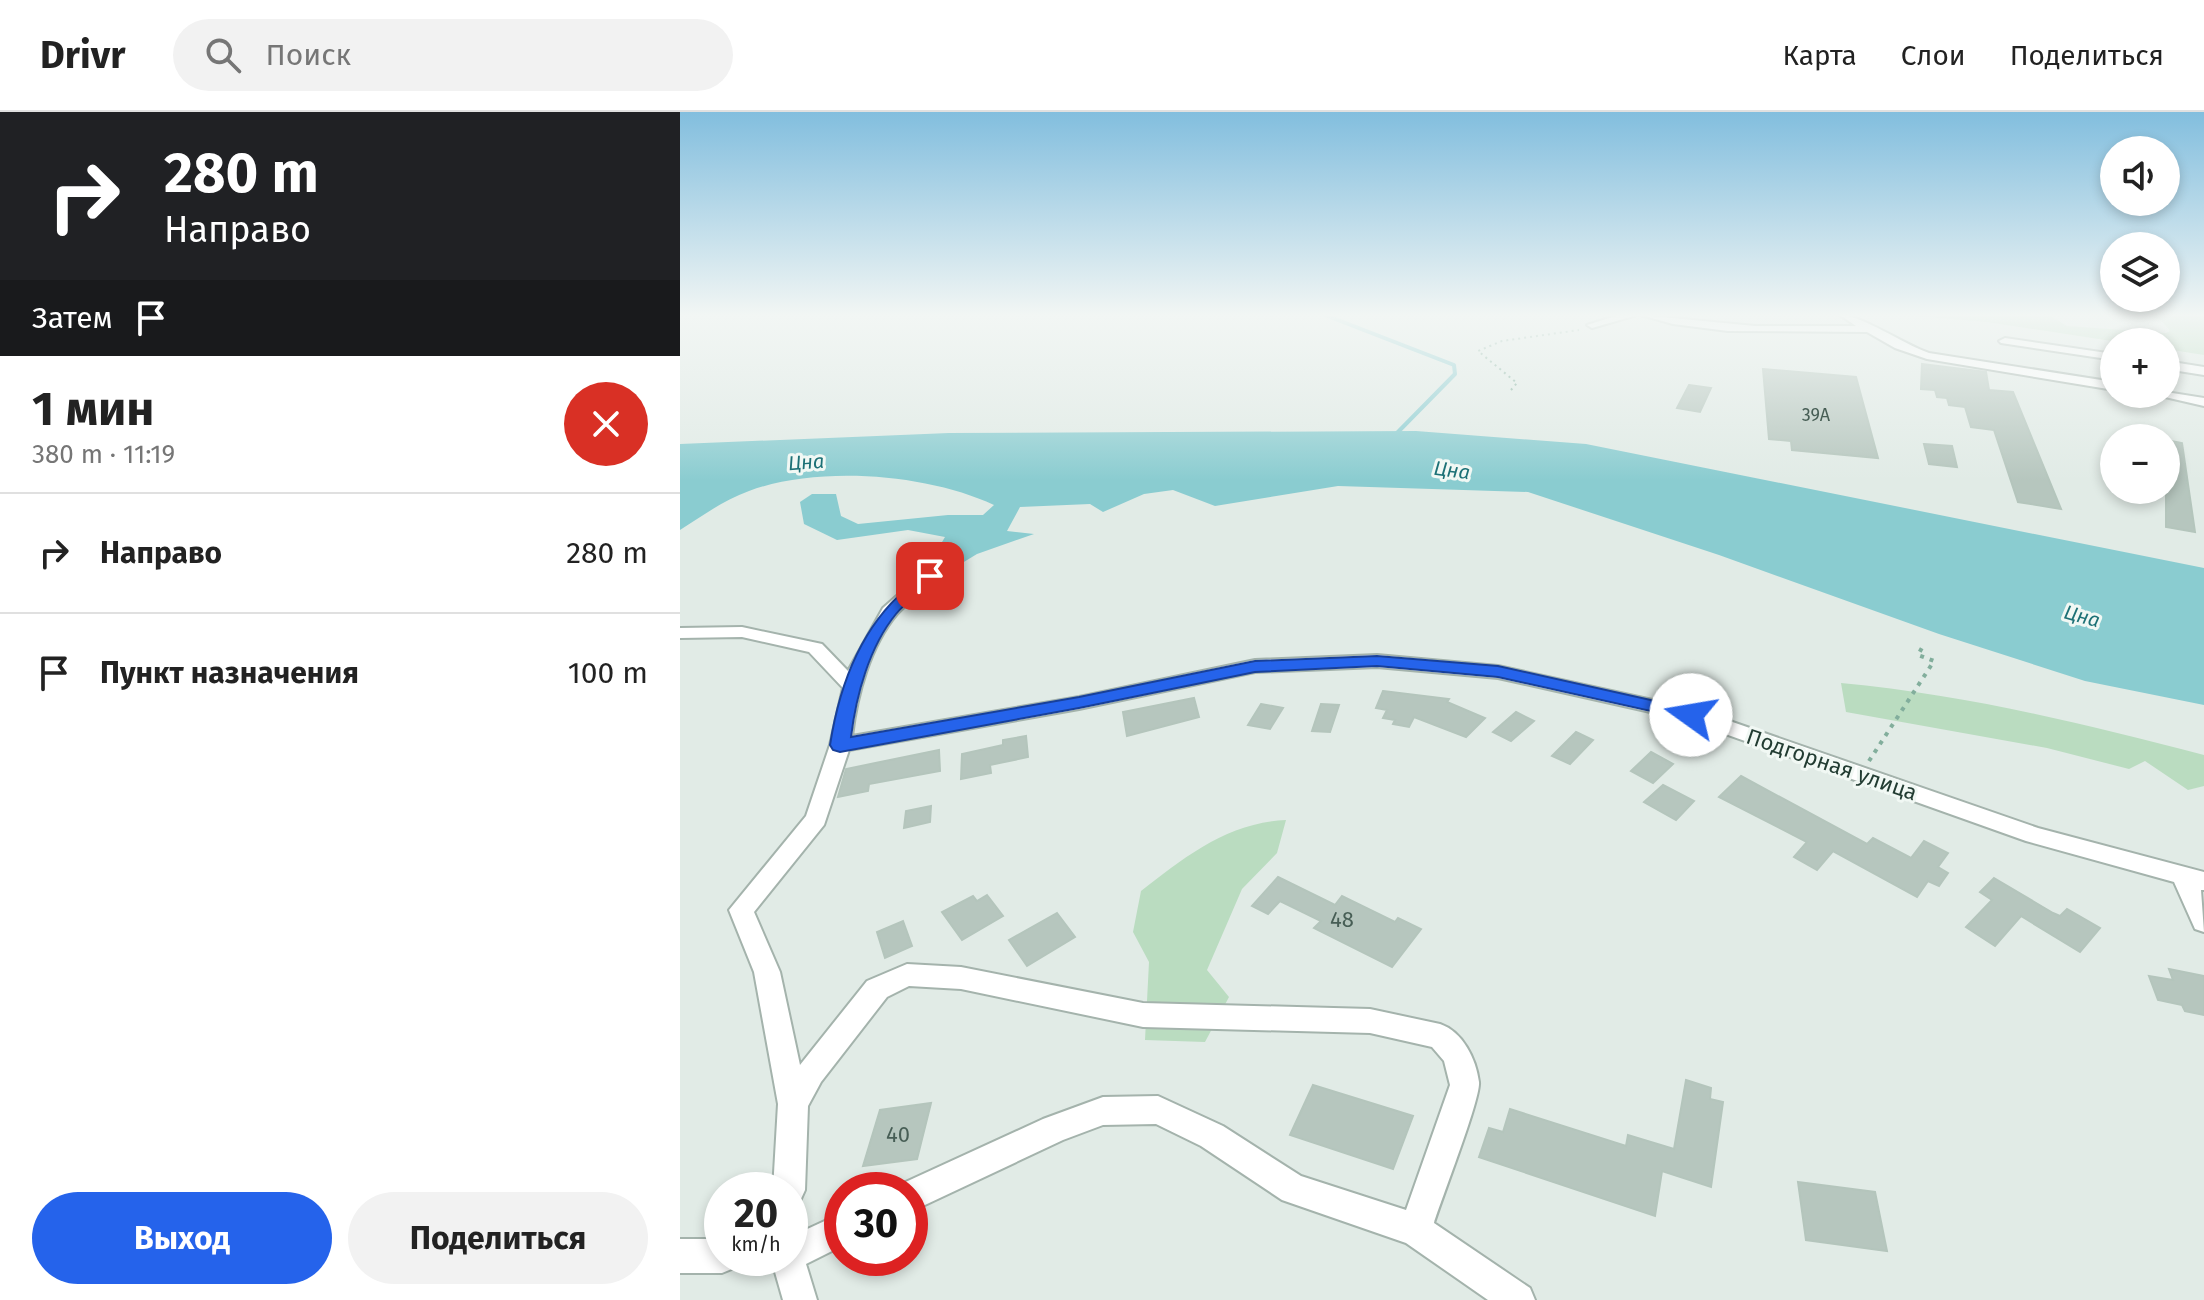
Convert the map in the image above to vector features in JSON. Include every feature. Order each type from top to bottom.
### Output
[{"type":"street","points":[[2021,370],[2100,384]]},
{"type":"street","points":[[2189,370],[2198,401]]},
{"type":"street","points":[[790,1172],[793,1104],[767,972],[741,910],[816,819],[840,745],[845,711],[861,661],[889,612],[930,576]]},
{"type":"street","points":[[680,633],[742,632],[815,648],[853,687]]},
{"type":"street","name":"Подгорная улица","points":[[840,745],[1079,703],[1255,666],[1377,661],[1498,672],[1691,715],[2034,835],[2194,879]]},
{"type":"street","points":[[2194,879],[2204,922]]},
{"type":"street","points":[[793,1104],[811,1073],[877,989],[907,975],[961,978],[1143,1015],[1370,1021],[1440,1036],[1457,1055],[1465,1085],[1415,1230]]},
{"type":"street","points":[[928,1188],[1054,1129],[1103,1111],[1158,1110],[1212,1136],[1293,1189],[1415,1230],[1518,1300]]},
{"type":"street","points":[[680,1256],[704,1256]]},
{"type":"street","points":[[794,1276],[800,1300]]},
{"type":"path","points":[[1502,370],[1517,383],[1511,390]]},
{"type":"path","points":[[1860,774],[1934,661],[1918,655],[1923,646]]},
{"type":"green space","points":[[1841,683],[1979,703],[2069,721],[2204,755],[2204,786],[2188,790],[2145,761],[2129,769],[2047,748],[1846,712]]},
{"type":"green space","points":[[1286,820],[1277,853],[1242,889],[1207,970],[1229,997],[1205,1042],[1145,1040],[1149,962],[1133,932],[1141,891],[1191,854],[1226,834],[1265,822]]},
{"type":"water","name":"Цна","points":[[1416,431],[1586,444],[2204,568],[2204,705],[2085,681],[1939,634],[1719,555],[1528,492],[1338,486],[1215,506],[1173,490],[1144,494],[1103,512],[1090,504],[1020,507],[1007,531],[1034,534],[977,554],[944,574],[924,572],[945,537],[908,530],[837,540],[804,524],[800,502],[812,494],[836,494],[841,516],[858,524],[948,515],[983,515],[994,505],[967,494],[906,480],[840,476],[777,483],[731,499],[680,530],[680,444],[949,433]]},
{"type":"building","points":[[1763,370],[1856,377],[1878,458],[1792,450],[1791,441],[1769,439]]},
{"type":"building","points":[[1922,370],[1974,370],[1986,372],[1989,390],[2013,392],[2061,509],[2018,502],[1994,430],[1971,427],[1965,407],[1949,405],[1947,398],[1937,397],[1935,390],[1921,389]]},
{"type":"building","points":[[1689,385],[1711,388],[1700,412],[1677,408]]},
{"type":"building","points":[[2180,443],[2195,532],[2166,527],[2166,504],[2180,504]]},
{"type":"building","points":[[1924,444],[1952,446],[1957,467],[1929,464]]},
{"type":"building","points":[[1383,691],[1449,699],[1447,702],[1485,718],[1466,737],[1414,717],[1409,727],[1393,724],[1395,720],[1383,718],[1387,710],[1376,708]]},
{"type":"building","points":[[1194,698],[1199,717],[1127,736],[1123,712]]},
{"type":"building","points":[[1261,704],[1283,708],[1270,729],[1248,725]]},
{"type":"building","points":[[1321,704],[1339,705],[1330,732],[1312,731]]},
{"type":"building","points":[[1516,712],[1534,721],[1511,741],[1493,732]]},
{"type":"building","points":[[1576,732],[1593,740],[1570,764],[1552,756]]},
{"type":"building","points":[[1026,736],[1028,757],[990,765],[991,773],[961,779],[962,754],[1003,745],[1003,740]]},
{"type":"building","points":[[939,750],[940,771],[869,784],[868,791],[838,797],[846,769]]},
{"type":"building","points":[[1651,752],[1673,764],[1653,783],[1631,771]]},
{"type":"building","points":[[1741,776],[1867,844],[1873,838],[1911,858],[1924,841],[1948,853],[1938,867],[1948,873],[1939,886],[1928,881],[1917,897],[1833,851],[1817,870],[1794,857],[1807,842],[1719,797]]},
{"type":"building","points":[[1663,785],[1694,801],[1676,820],[1644,802]]},
{"type":"building","points":[[931,806],[930,822],[904,828],[906,811]]},
{"type":"building","points":[[1278,877],[1335,905],[1342,896],[1395,922],[1398,918],[1421,929],[1392,967],[1314,928],[1321,921],[1280,901],[1268,914],[1252,906]]},
{"type":"building","points":[[1994,878],[2053,913],[2060,916],[2067,909],[2100,928],[2080,952],[2021,916],[1995,946],[1966,927],[1992,900],[1980,892]]},
{"type":"building","points":[[987,895],[1003,916],[962,940],[942,912],[973,896],[977,901]]},
{"type":"building","points":[[1057,913],[1075,937],[1027,966],[1009,940]]},
{"type":"building","points":[[903,921],[912,946],[885,958],[877,932]]},
{"type":"building","points":[[2169,969],[2204,976],[2204,1015],[2185,1011],[2182,1005],[2158,1000],[2149,976],[2173,980]]},
{"type":"building","points":[[1686,1080],[1711,1088],[1710,1099],[1723,1102],[1711,1187],[1662,1171],[1655,1216],[1479,1157],[1489,1128],[1503,1132],[1510,1109],[1626,1146],[1628,1135],[1674,1149]]},
{"type":"building","points":[[1313,1085],[1413,1116],[1393,1169],[1290,1135]]},
{"type":"building","points":[[931,1103],[917,1159],[863,1166],[880,1110]]},
{"type":"building","points":[[1798,1182],[1875,1192],[1887,1251],[1806,1240]]},
{"type":"waterway","points":[[1395,435],[1455,374],[1455,370]]},
{"type":"route","points":[[930,576],[889,612],[861,661],[845,711],[840,745],[1079,703],[1255,666],[1377,661],[1498,672],[1691,715]]}]
